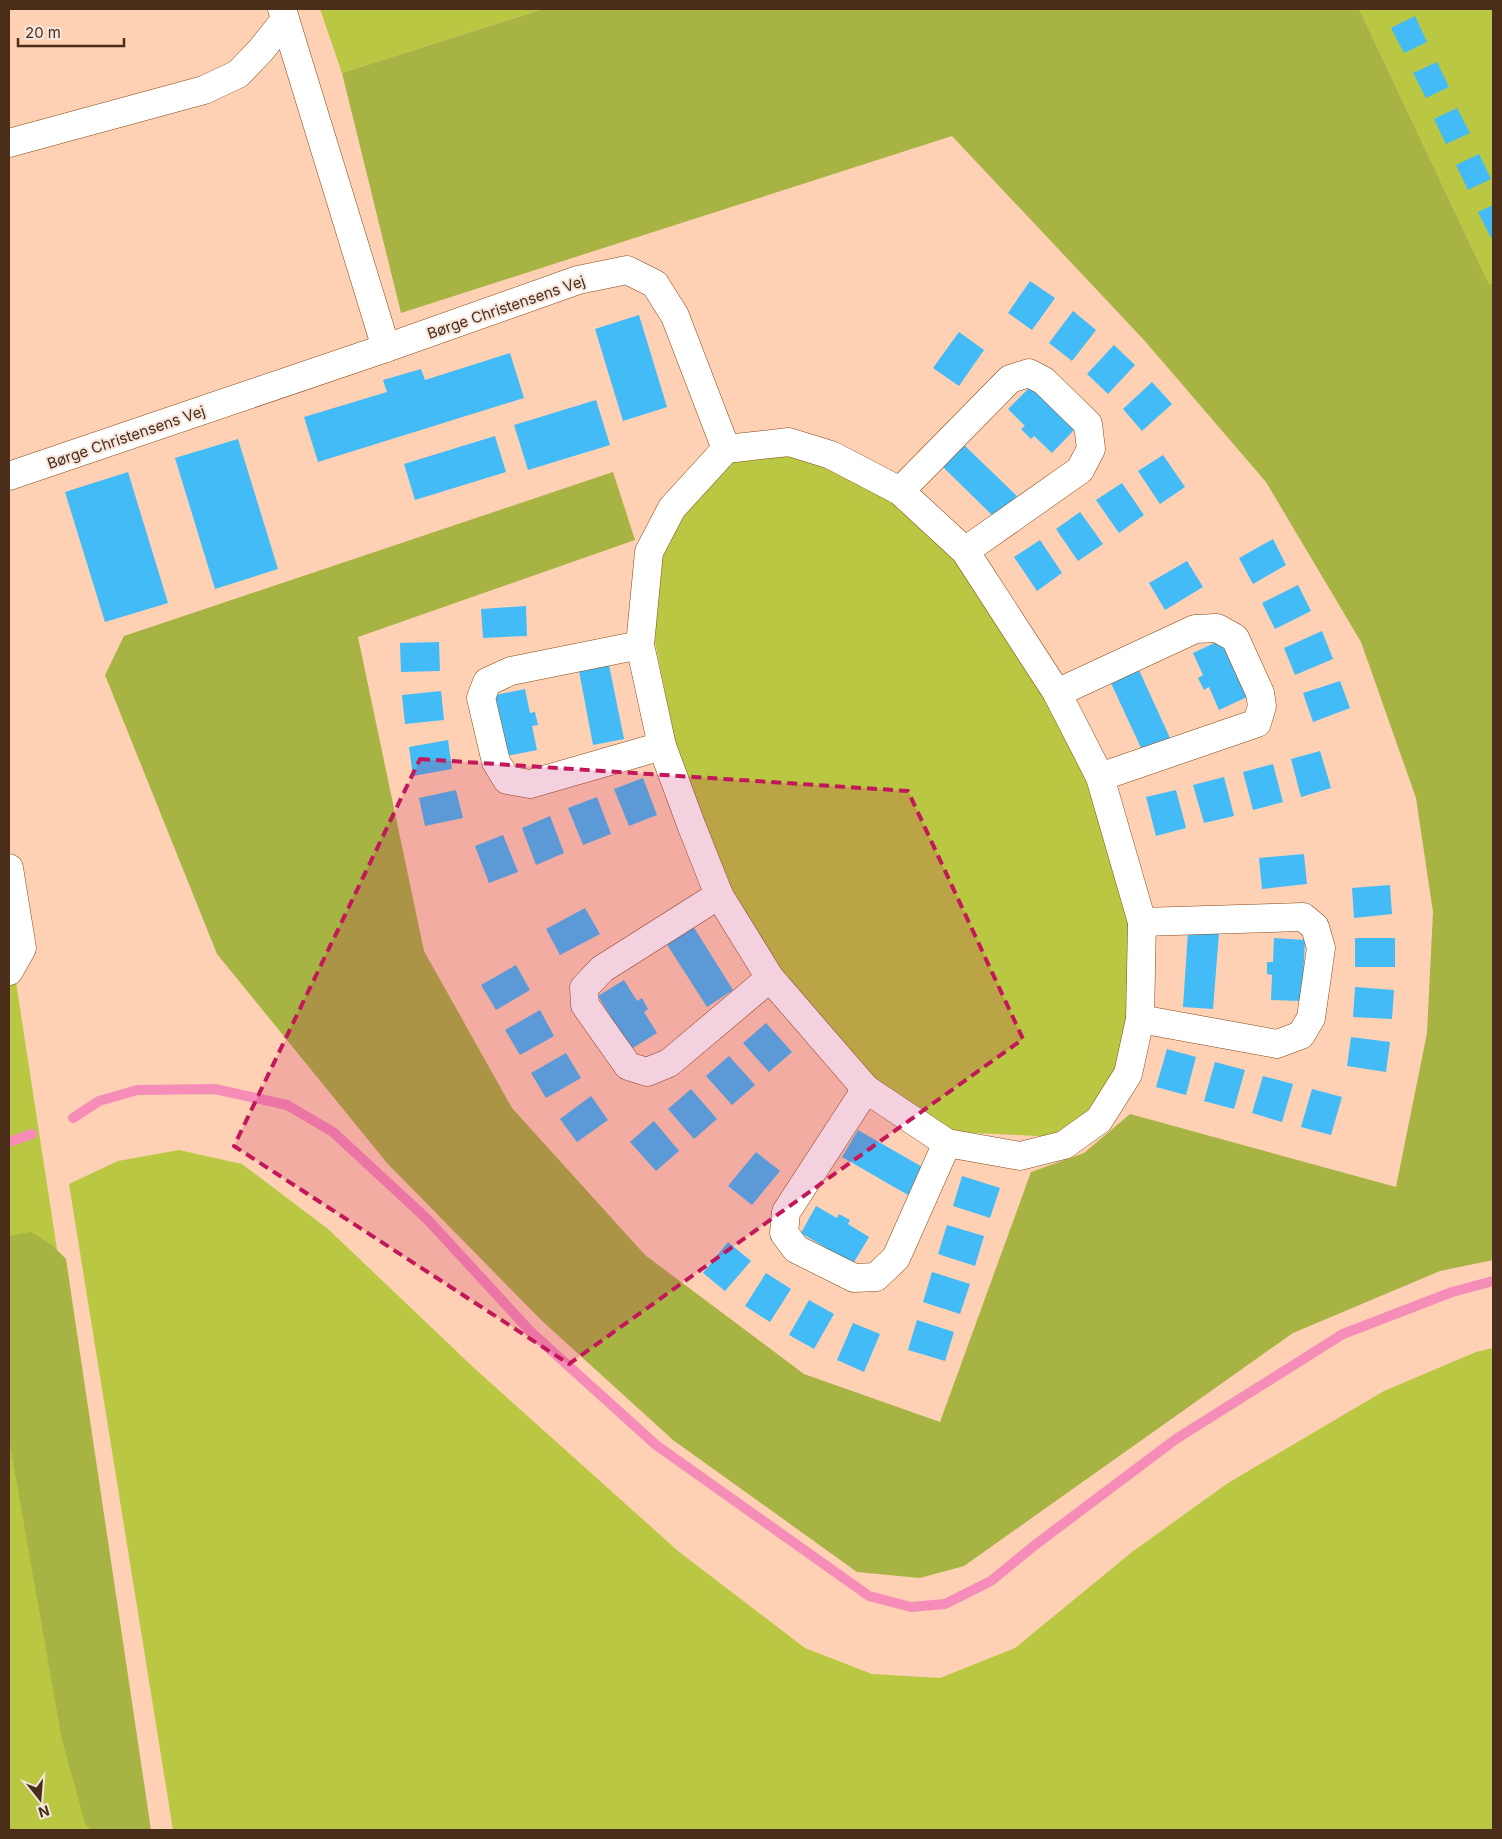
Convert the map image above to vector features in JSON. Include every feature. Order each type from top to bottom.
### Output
[{"type":"street","points":[[9,143],[204,90],[238,74],[261,50],[284,15]]},
{"type":"street","points":[[284,15],[386,348]]},
{"type":"street","name":"Børge Christensens Vej","points":[[9,476],[386,348],[578,280],[626,270],[655,284],[675,316],[726,448]]},
{"type":"street","points":[[900,491],[1010,379],[1029,373],[1044,381],[1088,424],[1091,449],[1080,470],[965,551]]},
{"type":"street","points":[[789,442],[831,455],[900,491],[965,551],[1057,693],[1100,778],[1142,922],[1140,1020],[1128,1074],[1099,1120],[1064,1144],[1020,1156],[947,1142],[866,1089],[770,978],[719,895],[692,827],[662,746],[640,645],[649,552],[672,508],[726,448],[789,442]]},
{"type":"street","points":[[1057,693],[1195,629],[1217,628],[1234,638],[1260,693],[1262,706],[1257,723],[1100,778]]},
{"type":"street","points":[[640,645],[511,671],[487,682],[481,698],[496,762],[507,780],[530,784],[662,746]]},
{"type":"street","points":[[9,868],[22,948],[9,971]]},
{"type":"street","points":[[719,895],[602,969],[584,988],[585,1005],[628,1066],[647,1072],[669,1063],[770,978]]},
{"type":"street","points":[[1140,1020],[1278,1044],[1301,1035],[1311,1018],[1321,948],[1315,926],[1303,917],[1142,922]]},
{"type":"street","points":[[866,1089],[786,1212],[784,1233],[796,1249],[854,1278],[876,1277],[896,1258],[947,1142]]},
{"type":"highlighted area","points":[[420,759],[908,791],[1023,1039],[569,1364],[234,1146]]},
{"type":"green space","points":[[320,9],[543,9],[342,73]]},
{"type":"green space","points":[[543,9],[1359,9],[1489,284],[1493,282],[1493,1260],[1440,1271],[1293,1333],[964,1566],[920,1578],[857,1572],[673,1440],[541,1320],[387,1163],[217,954],[105,675],[124,636],[613,472],[635,540],[358,637],[424,951],[512,1108],[645,1255],[804,1374],[940,1422],[1031,1172],[1084,1153],[1130,1114],[1396,1187],[1427,1033],[1433,912],[1416,798],[1361,642],[1266,482],[1144,340],[952,136],[401,313],[342,73]]},
{"type":"green space","points":[[1359,9],[1493,9],[1493,282],[1489,284]]},
{"type":"green space","points":[[783,449],[894,500],[958,557],[1049,693],[1093,781],[1132,922],[1133,1020],[1117,1070],[1093,1115],[1060,1137],[952,1132],[871,1081],[779,973],[729,888],[675,742],[655,642],[660,556],[683,512],[731,459]]},
{"type":"green space","points":[[10,943],[146,1830],[9,1830]]},
{"type":"green space","points":[[179,1150],[242,1164],[328,1229],[473,1367],[678,1551],[805,1648],[872,1674],[940,1678],[1015,1648],[1132,1552],[1228,1483],[1384,1391],[1476,1352],[1493,1348],[1493,1830],[173,1830],[69,1184],[118,1161]]},
{"type":"green space","points":[[31,1232],[52,1245],[66,1259],[151,1830],[91,1830],[85,1823],[62,1740],[9,1439],[9,1236]]},
{"type":"building","points":[[1415,16],[1427,42],[1404,53],[1391,28]]},
{"type":"building","points":[[1437,62],[1449,87],[1426,98],[1413,73]]},
{"type":"building","points":[[1457,108],[1470,133],[1446,144],[1434,119]]},
{"type":"building","points":[[1479,154],[1491,179],[1468,190],[1456,165]]},
{"type":"building","points":[[1493,205],[1493,236],[1491,238],[1478,212]]},
{"type":"building","points":[[1030,281],[1055,298],[1032,330],[1008,313]]},
{"type":"building","points":[[1073,311],[1096,330],[1072,361],[1049,343]]},
{"type":"building","points":[[639,315],[667,407],[623,421],[595,329]]},
{"type":"building","points":[[959,332],[984,350],[959,386],[933,368]]},
{"type":"building","points":[[1114,345],[1135,365],[1108,394],[1087,374]]},
{"type":"building","points":[[510,353],[524,398],[318,462],[304,417],[387,392],[383,380],[421,369],[425,380]]},
{"type":"building","points":[[1152,382],[1172,404],[1142,431],[1123,409]]},
{"type":"building","points":[[1030,387],[1074,430],[1052,453],[1034,436],[1031,439],[1021,429],[1025,426],[1008,409]]},
{"type":"building","points":[[596,400],[610,445],[528,470],[514,425]]},
{"type":"building","points":[[495,436],[506,472],[415,500],[404,464]]},
{"type":"building","points":[[238,439],[278,569],[215,589],[175,458]]},
{"type":"building","points":[[962,443],[1017,496],[995,518],[941,465]]},
{"type":"building","points":[[1163,455],[1185,487],[1160,504],[1138,471]]},
{"type":"building","points":[[128,472],[168,603],[105,622],[65,492]]},
{"type":"building","points":[[1122,483],[1144,515],[1119,533],[1096,500]]},
{"type":"building","points":[[1080,512],[1103,544],[1078,561],[1056,529]]},
{"type":"building","points":[[1273,539],[1286,565],[1253,584],[1239,558]]},
{"type":"building","points":[[1040,540],[1062,573],[1037,591],[1014,557]]},
{"type":"building","points":[[1187,561],[1203,587],[1165,610],[1149,583]]},
{"type":"building","points":[[1298,585],[1311,611],[1275,629],[1262,603]]},
{"type":"building","points":[[526,606],[527,636],[483,638],[481,609]]},
{"type":"building","points":[[1322,631],[1333,659],[1295,675],[1284,648]]},
{"type":"building","points":[[1221,640],[1247,697],[1219,710],[1209,687],[1204,690],[1198,678],[1203,675],[1193,653]]},
{"type":"building","points":[[439,642],[440,671],[401,672],[400,643]]},
{"type":"building","points":[[609,665],[624,739],[593,745],[579,671]]},
{"type":"building","points":[[1138,668],[1170,738],[1142,750],[1110,681]]},
{"type":"building","points":[[1340,681],[1350,708],[1313,722],[1303,693]]},
{"type":"building","points":[[525,689],[530,713],[535,712],[538,725],[532,726],[537,750],[507,756],[495,695]]},
{"type":"building","points":[[441,691],[444,720],[405,724],[402,695]]},
{"type":"building","points":[[448,740],[452,769],[413,776],[409,747]]},
{"type":"building","points":[[1320,751],[1331,788],[1301,797],[1291,759]]},
{"type":"building","points":[[1273,764],[1283,802],[1253,810],[1243,772]]},
{"type":"building","points":[[1224,777],[1234,816],[1204,823],[1193,785]]},
{"type":"building","points":[[643,778],[657,815],[629,826],[614,789]]},
{"type":"building","points":[[456,790],[463,818],[425,826],[419,798]]},
{"type":"building","points":[[1176,790],[1186,828],[1156,836],[1146,797]]},
{"type":"building","points":[[597,797],[611,834],[583,845],[568,808]]},
{"type":"building","points":[[550,816],[564,853],[536,865],[522,828]]},
{"type":"building","points":[[503,835],[518,872],[489,883],[475,846]]},
{"type":"building","points":[[1304,854],[1307,884],[1262,889],[1259,858]]},
{"type":"building","points":[[1390,885],[1392,914],[1354,918],[1352,888]]},
{"type":"building","points":[[585,908],[600,934],[560,955],[546,929]]},
{"type":"building","points":[[693,926],[733,990],[707,1007],[666,943]]},
{"type":"building","points":[[1188,931],[1219,933],[1213,1009],[1183,1007]]},
{"type":"building","points":[[1274,938],[1305,940],[1302,1001],[1271,1000],[1272,975],[1267,974],[1267,962],[1273,962]]},
{"type":"building","points":[[1355,938],[1395,938],[1395,967],[1355,967]]},
{"type":"building","points":[[516,965],[530,990],[496,1010],[481,985]]},
{"type":"building","points":[[624,980],[637,1001],[642,998],[648,1009],[644,1012],[657,1033],[631,1049],[598,996]]},
{"type":"building","points":[[1355,987],[1394,990],[1392,1019],[1353,1017]]},
{"type":"building","points":[[540,1010],[554,1036],[520,1055],[505,1030]]},
{"type":"building","points":[[766,1023],[792,1052],[769,1072],[743,1043]]},
{"type":"building","points":[[1351,1037],[1390,1042],[1386,1072],[1347,1066]]},
{"type":"building","points":[[1167,1049],[1196,1057],[1186,1095],[1156,1087]]},
{"type":"building","points":[[566,1053],[581,1078],[546,1098],[531,1073]]},
{"type":"building","points":[[729,1056],[755,1085],[732,1105],[706,1076]]},
{"type":"building","points":[[1215,1062],[1245,1070],[1234,1109],[1204,1101]]},
{"type":"building","points":[[1263,1076],[1293,1084],[1282,1122],[1252,1113]]},
{"type":"building","points":[[691,1089],[717,1119],[694,1139],[668,1109]]},
{"type":"building","points":[[1312,1089],[1342,1097],[1331,1135],[1301,1127]]},
{"type":"building","points":[[591,1096],[608,1120],[577,1142],[560,1119]]},
{"type":"building","points":[[654,1121],[679,1151],[656,1171],[630,1142]]},
{"type":"building","points":[[858,1130],[924,1168],[908,1195],[842,1157]]},
{"type":"building","points":[[756,1152],[780,1171],[752,1205],[728,1186]]},
{"type":"building","points":[[962,1176],[1000,1188],[990,1218],[953,1206]]},
{"type":"building","points":[[816,1206],[837,1218],[839,1214],[850,1220],[848,1224],[869,1237],[853,1264],[801,1233]]},
{"type":"building","points":[[947,1225],[984,1236],[975,1266],[938,1254]]},
{"type":"building","points":[[728,1242],[751,1261],[725,1291],[703,1273]]},
{"type":"building","points":[[932,1272],[970,1284],[960,1314],[923,1302]]},
{"type":"building","points":[[766,1273],[791,1289],[770,1322],[745,1306]]},
{"type":"building","points":[[809,1300],[834,1314],[814,1349],[789,1335]]},
{"type":"building","points":[[917,1320],[954,1332],[945,1361],[908,1350]]},
{"type":"building","points":[[853,1323],[880,1334],[864,1372],[837,1360]]},
{"type":"waterway","points":[[73,1118],[99,1101],[137,1090],[215,1089],[287,1105],[333,1132],[427,1219],[531,1332],[656,1445],[869,1596],[911,1607],[945,1604],[991,1581],[1035,1545],[1176,1439],[1343,1334],[1452,1292],[1493,1281]]},
{"type":"waterway","points":[[9,1142],[32,1134]]}]
